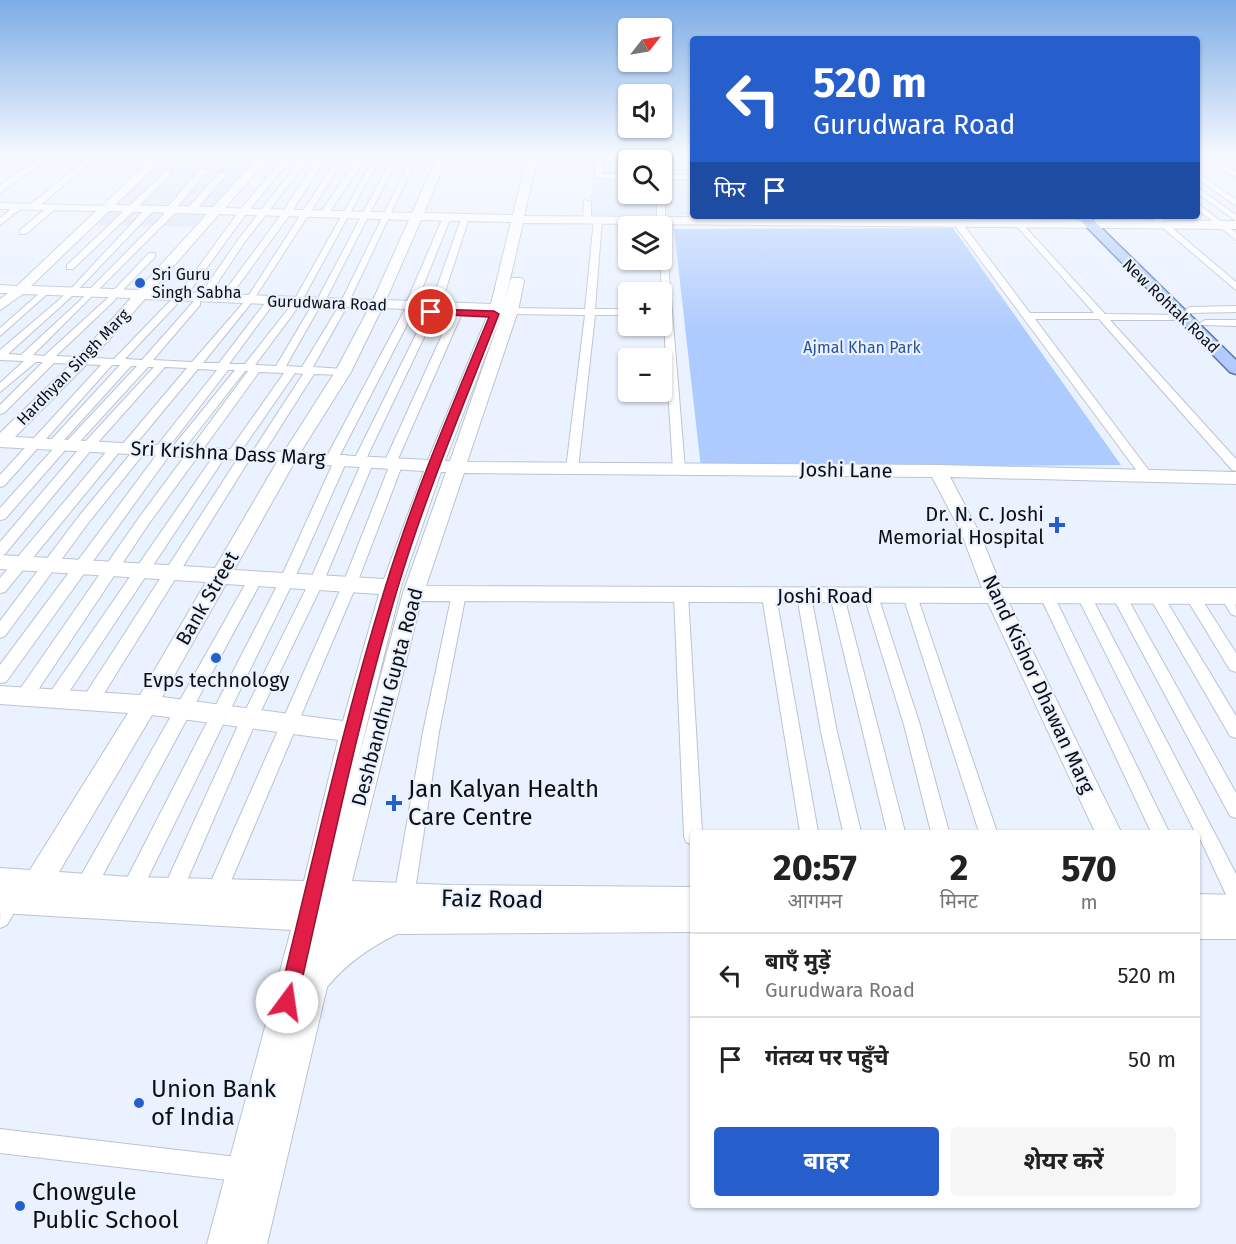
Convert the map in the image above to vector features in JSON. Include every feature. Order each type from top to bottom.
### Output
[{"type":"main road","name":"New Rohtak Road","points":[[1090,219],[1187,314],[1236,369]]},
{"type":"main road","name":"New Rohtak Road","points":[[1187,314],[1204,323],[1236,353]]},
{"type":"street","points":[[23,231],[42,215]]},
{"type":"street","points":[[6,293],[94,215]]},
{"type":"street","points":[[70,267],[126,215]]},
{"type":"street","points":[[2,359],[147,215]]},
{"type":"street","points":[[0,389],[90,295],[162,215]]},
{"type":"street","name":"Hardhyan Singh Marg","points":[[0,441],[83,360],[213,215]]},
{"type":"street","points":[[0,551],[62,444],[119,362],[178,299],[241,215]]},
{"type":"street","points":[[0,516],[62,444],[145,363],[200,300],[263,215]]},
{"type":"street","points":[[224,299],[285,215]]},
{"type":"street","points":[[0,588],[20,563],[127,448],[247,302],[304,215]]},
{"type":"street","points":[[0,677],[80,567],[174,451],[249,367],[295,304],[346,215]]},
{"type":"street","points":[[279,369],[318,305],[366,215]]},
{"type":"street","points":[[55,699],[139,572],[239,455],[279,417],[308,370],[387,215]]},
{"type":"street","points":[[389,215],[618,221]]},
{"type":"street","name":"Deshbandhu Gupta Road","points":[[249,1244],[314,979],[316,904],[352,732],[402,590],[456,467],[504,312],[525,215]]},
{"type":"street","points":[[572,469],[590,312],[591,215]]},
{"type":"street","points":[[1209,215],[1236,237]]},
{"type":"street","name":"Bank Street","points":[[37,884],[146,705],[289,458],[343,372],[416,216]]},
{"type":"street","points":[[131,891],[286,582],[337,458],[410,308],[447,217]]},
{"type":"street","points":[[172,892],[249,720],[316,584],[364,460],[433,309],[465,218]]},
{"type":"street","points":[[672,224],[730,219]]},
{"type":"street","points":[[813,219],[1018,222],[1090,219],[1163,225],[1236,225]]},
{"type":"street","points":[[1156,219],[1236,287]]},
{"type":"street","points":[[956,221],[1147,476]]},
{"type":"street","points":[[1018,222],[1101,318],[1236,467]]},
{"type":"street","points":[[0,411],[152,255]]},
{"type":"street","name":"Gurudwara Road","points":[[6,293],[69,294]]},
{"type":"street","name":"Gurudwara Road","points":[[6,293],[504,312]]},
{"type":"street","points":[[0,333],[42,294]]},
{"type":"street","name":"Gurudwara Road","points":[[200,300],[224,299],[268,305],[295,304]]},
{"type":"street","points":[[24,697],[110,569],[174,451],[224,366],[268,305]]},
{"type":"street","name":"Gurudwara Road","points":[[433,309],[457,313],[504,312]]},
{"type":"street","points":[[1028,316],[1101,318],[1236,309]]},
{"type":"street","points":[[504,312],[618,312]]},
{"type":"street","name":"Deshbandhu Gupta Road","points":[[225,1244],[434,466],[504,312]]},
{"type":"street","points":[[216,893],[349,586],[393,463],[457,313]]},
{"type":"street","points":[[1204,323],[1236,323]]},
{"type":"street","points":[[667,336],[679,469]]},
{"type":"street","points":[[2,359],[50,358],[343,372]]},
{"type":"street","points":[[62,444],[119,362]]},
{"type":"street","points":[[0,483],[62,444],[163,363]]},
{"type":"street","points":[[174,451],[249,367]]},
{"type":"street","points":[[89,703],[172,575],[239,455],[292,369]]},
{"type":"street","name":"Sri Krishna Dass Marg","points":[[0,441],[289,458],[337,458],[456,467]]},
{"type":"street","points":[[0,632],[50,565],[127,448]]},
{"type":"street","name":"Joshi Lane","points":[[456,467],[938,471],[1236,478]]},
{"type":"street","name":"Nand Kishor Dhawan Marg","points":[[938,471],[970,532],[995,596],[1107,830]]},
{"type":"street","name":"Joshi Road","points":[[0,562],[459,594],[1191,596],[1233,601]]},
{"type":"street","points":[[85,888],[255,580]]},
{"type":"street","points":[[314,979],[345,947],[400,908],[431,732],[459,594]]},
{"type":"street","points":[[681,595],[693,830]]},
{"type":"street","points":[[769,596],[809,830]]},
{"type":"street","points":[[804,596],[829,732],[852,830]]},
{"type":"street","points":[[837,596],[896,830]]},
{"type":"street","points":[[871,596],[912,725],[939,830]]},
{"type":"street","points":[[910,596],[987,830]]},
{"type":"street","points":[[1047,596],[1159,830]]},
{"type":"street","points":[[1084,596],[1236,894]]},
{"type":"street","points":[[1119,596],[1236,810]]},
{"type":"street","points":[[1156,596],[1236,731]]},
{"type":"street","points":[[1191,596],[1236,666]]},
{"type":"street","points":[[0,695],[89,703],[146,705],[352,732]]},
{"type":"street","points":[[3,900],[37,884],[131,891],[216,893],[316,904],[690,918]]},
{"type":"street","points":[[3,900],[260,914],[316,904]]},
{"type":"street","name":"Faiz Road","points":[[400,908],[690,901]]},
{"type":"street","points":[[1200,908],[1236,909]]},
{"type":"street","points":[[1200,925],[1236,925]]},
{"type":"street","points":[[0,1141],[245,1170]]},
{"type":"shaded area","points":[[100,215],[214,215],[203,227],[90,225]]},
{"type":"green space","name":"Ajmal Khan Park","points":[[953,228],[1121,465],[701,468],[674,229]]},
{"type":"place","name":"Sri Guru Singh Sabha","points":[[140,283]]},
{"type":"place","name":"Dr. N. C. Joshi Memorial Hospital","points":[[1057,525]]},
{"type":"place","name":"Evps technology","points":[[216,658]]},
{"type":"place","name":"Jan Kalyan Health Care Centre","points":[[394,803]]},
{"type":"place","name":"Union Bank of India","points":[[139,1103]]},
{"type":"place","name":"Chowgule Public School","points":[[20,1206]]},
{"type":"route","points":[[287,1002],[352,732],[392,587],[434,466],[494,314],[431,312]]}]
